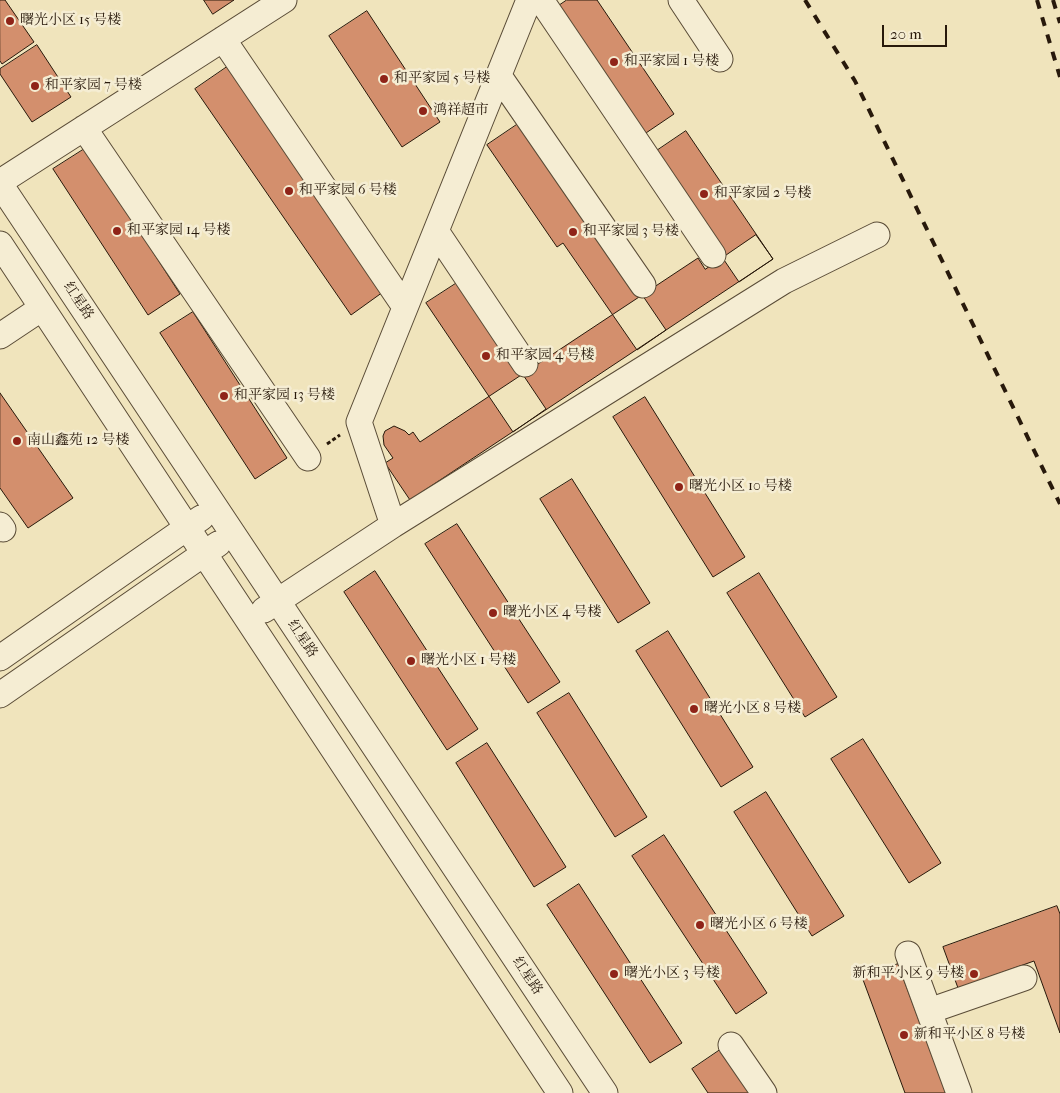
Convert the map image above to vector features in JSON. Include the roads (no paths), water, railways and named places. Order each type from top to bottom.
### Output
[{"type":"street","points":[[0,183],[284,0]]},
{"type":"street","points":[[393,525],[359,422],[529,0]]},
{"type":"street","points":[[541,0],[713,255]]},
{"type":"street","points":[[682,0],[720,59]]},
{"type":"street","points":[[223,39],[405,307]]},
{"type":"street","points":[[499,76],[643,285]]},
{"type":"street","points":[[84,128],[308,458]]},
{"type":"street","name":"红星路","points":[[0,183],[605,1093]]},
{"type":"street","points":[[436,231],[525,364]]},
{"type":"street","points":[[249,620],[393,525],[784,281],[877,235]]},
{"type":"street","points":[[0,244],[560,1093]]},
{"type":"street","points":[[0,336],[42,308]]},
{"type":"street","points":[[0,658],[215,508]]},
{"type":"street","points":[[0,695],[233,534]]},
{"type":"street","points":[[908,954],[959,1093]]},
{"type":"street","points":[[930,1011],[1024,978]]},
{"type":"street","points":[[732,1045],[764,1093]]},
{"type":"railway","points":[[805,0],[855,81],[1060,504]]},
{"type":"railway","points":[[1037,0],[1060,77]]},
{"type":"railway","points":[[1053,0],[1060,23]]},
{"type":"place","name":"曙光小区 15 号楼","points":[[10,21]]},
{"type":"place","name":"和平家园 1 号楼","points":[[614,62]]},
{"type":"place","name":"和平家园 5 号楼","points":[[384,79]]},
{"type":"place","name":"和平家园 7 号楼","points":[[35,86]]},
{"type":"place","name":"鸿祥超市","points":[[423,111]]},
{"type":"place","name":"和平家园 6 号楼","points":[[289,191]]},
{"type":"place","name":"和平家园 2 号楼","points":[[704,194]]},
{"type":"place","name":"和平家园 14 号楼","points":[[117,231]]},
{"type":"place","name":"和平家园 3 号楼","points":[[573,232]]},
{"type":"place","name":"和平家园 4 号楼","points":[[486,356]]},
{"type":"place","name":"和平家园 13 号楼","points":[[224,396]]},
{"type":"place","name":"南山鑫苑 12 号楼","points":[[17,441]]},
{"type":"place","name":"曙光小区 10 号楼","points":[[679,487]]},
{"type":"place","name":"曙光小区 4 号楼","points":[[493,613]]},
{"type":"place","name":"曙光小区 1 号楼","points":[[411,661]]},
{"type":"place","name":"曙光小区 8 号楼","points":[[694,709]]},
{"type":"place","name":"曙光小区 6 号楼","points":[[700,925]]},
{"type":"place","name":"曙光小区 3 号楼","points":[[614,974]]},
{"type":"place","name":"新和平小区 9 号楼","points":[[974,974]]},
{"type":"place","name":"新和平小区 8 号楼","points":[[904,1035]]}]
